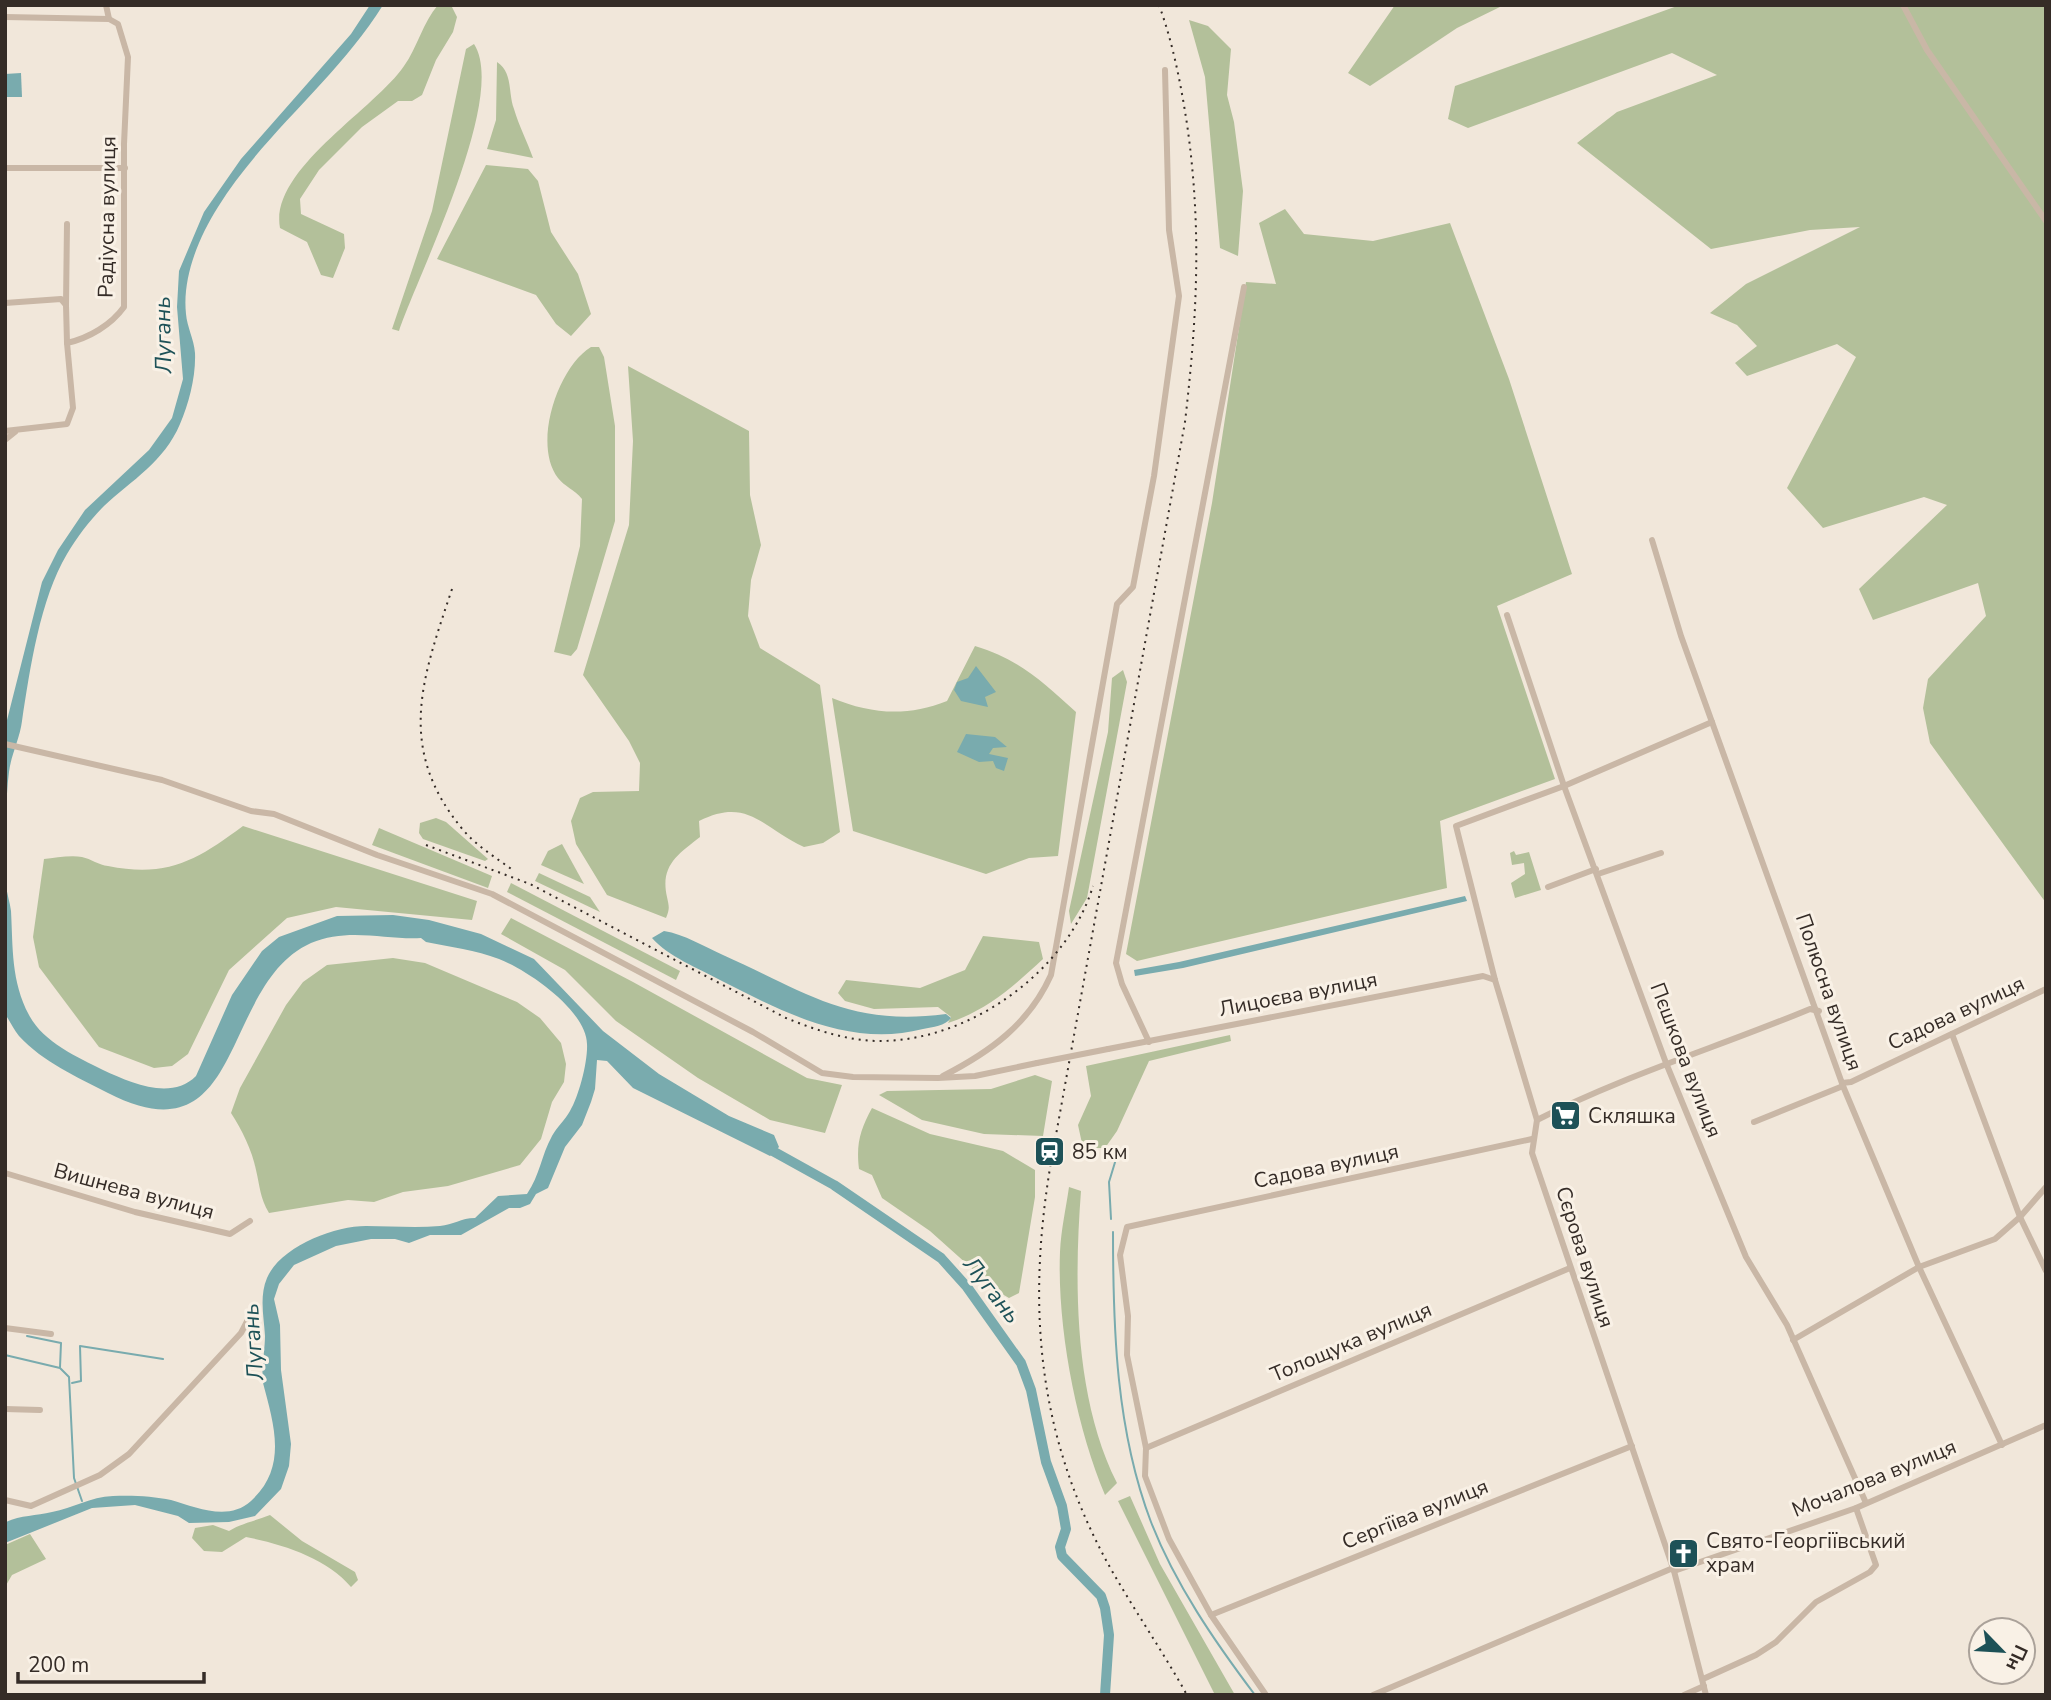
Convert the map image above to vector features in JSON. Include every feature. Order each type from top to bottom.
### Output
[{"type":"street","name":"Радіусна вулиця","points":[[67,343],[80,340],[114,321],[124,307],[128,57],[118,24],[109,19],[106,5]]},
{"type":"street","points":[[1903,5],[1927,50],[2046,221]]},
{"type":"street","points":[[5,17],[109,19]]},
{"type":"street","points":[[938,1078],[983,1056],[1012,1031],[1040,1000],[1051,975],[1116,604],[1133,587],[1172,365],[1179,296],[1169,230],[1165,71]]},
{"type":"street","points":[[5,168],[125,167]]},
{"type":"street","points":[[5,431],[67,424],[73,408],[67,343],[67,224]]},
{"type":"street","points":[[1149,1042],[1122,984],[1116,962],[1244,287]]},
{"type":"street","points":[[5,303],[61,299],[66,304]]},
{"type":"street","points":[[5,440],[17,430]]},
{"type":"street","name":"Полюсна вулиця","points":[[1652,540],[1712,722],[1819,1011],[1843,1085],[1919,1267],[2002,1445]]},
{"type":"street","name":"Пєшкова вулиця","points":[[1507,615],[1564,786],[1666,1063],[1746,1256],[1793,1340],[1866,1503]]},
{"type":"street","points":[[1712,722],[1564,786],[1456,826],[1495,980],[1537,1120],[1666,1063],[1752,1034],[1810,1009],[1819,1011]]},
{"type":"street","name":"Лицоєва вулиця","points":[[5,744],[162,780],[251,811],[274,814],[377,855],[492,894],[741,1026],[822,1073],[853,1077],[975,1076],[1483,976],[1495,980]]},
{"type":"street","points":[[1548,887],[1661,853]]},
{"type":"street","name":"Садова вулиця","points":[[1754,1122],[1851,1082],[2046,989]]},
{"type":"street","points":[[1952,1034],[2020,1217],[2046,1271]]},
{"type":"street","name":"Сєрова вулиця","points":[[1537,1120],[1532,1153],[1673,1569],[1706,1695]]},
{"type":"street","name":"Садова вулиця","points":[[1146,1448],[1127,1355],[1128,1316],[1120,1255],[1127,1227],[1532,1139]]},
{"type":"street","name":"Вишнева вулиця","points":[[5,1173],[135,1212],[230,1234],[250,1221]]},
{"type":"street","points":[[1793,1340],[1919,1267],[1995,1239],[2020,1217],[2046,1187]]},
{"type":"street","name":"Толощука вулиця","points":[[1146,1448],[1570,1268]]},
{"type":"street","points":[[5,1500],[31,1506],[89,1481],[129,1454],[241,1333],[253,1311]]},
{"type":"street","points":[[5,1328],[51,1334]]},
{"type":"street","points":[[5,1409],[40,1410]]},
{"type":"street","name":"Мочалова вулиця","points":[[1373,1695],[1673,1569],[1856,1508],[2046,1426]]},
{"type":"street","name":"Сергіїва вулиця","points":[[1211,1615],[1632,1446]]},
{"type":"street","points":[[1146,1448],[1145,1476],[1169,1539],[1211,1615],[1266,1695]]},
{"type":"street","points":[[1684,1695],[1776,1642],[1816,1602],[1870,1572],[1876,1565],[1856,1508]]},
{"type":"green space","points":[[438,5],[451,5],[457,17],[453,32],[436,60],[422,95],[412,101],[398,101],[362,127],[319,170],[300,199],[301,214],[344,234],[345,248],[333,278],[321,275],[307,242],[280,228],[281,206],[291,184],[306,163],[390,83],[404,66]]},
{"type":"green space","points":[[1395,5],[1504,5],[1457,28],[1370,86],[1348,73]]},
{"type":"green space","points":[[1680,5],[2046,5],[2046,903],[1930,743],[1923,708],[1928,679],[1986,616],[1978,583],[1873,620],[1859,589],[1947,505],[1924,497],[1823,528],[1787,488],[1856,357],[1837,344],[1747,376],[1735,363],[1757,346],[1737,325],[1710,313],[1746,284],[1860,227],[1810,230],[1711,249],[1577,143],[1617,112],[1717,75],[1672,53],[1468,128],[1448,119],[1455,86]]},
{"type":"green space","points":[[1189,20],[1208,26],[1231,49],[1227,95],[1234,122],[1243,191],[1238,256],[1220,248],[1205,77]]},
{"type":"green space","points":[[474,44],[481,69],[479,102],[470,142],[457,185],[399,331],[392,329],[432,211],[466,49]]},
{"type":"green space","points":[[497,62],[506,71],[512,103],[533,158],[487,149],[496,120]]},
{"type":"green space","points":[[486,165],[528,169],[538,181],[551,232],[578,274],[591,314],[571,336],[556,324],[536,295],[437,259]]},
{"type":"green space","points":[[1285,209],[1304,234],[1373,241],[1450,223],[1509,379],[1572,574],[1497,606],[1555,779],[1440,821],[1447,888],[1137,961],[1126,954],[1212,503],[1246,282],[1276,284],[1259,223]]},
{"type":"green space","points":[[591,347],[599,347],[604,357],[615,426],[615,521],[577,649],[571,656],[554,652],[580,546],[582,499],[558,478],[551,463],[548,427],[552,407],[568,371]]},
{"type":"green space","points":[[628,366],[749,431],[750,495],[761,545],[751,580],[748,616],[760,648],[820,685],[840,832],[823,843],[804,847],[743,813],[716,814],[699,821],[700,837],[672,862],[668,869],[665,886],[669,908],[666,918],[607,895],[576,844],[571,821],[580,798],[593,792],[639,791],[640,763],[629,741],[583,675],[629,525],[633,441]]},
{"type":"green space","points":[[975,646],[1018,665],[1076,712],[1058,856],[1029,858],[986,874],[853,831],[832,698],[889,712],[918,710],[947,701]]},
{"type":"green space","points":[[1123,670],[1127,682],[1087,898],[1071,924],[1069,911],[1108,732],[1112,678]]},
{"type":"green space","points":[[436,818],[446,822],[488,859],[485,861],[423,839],[419,833],[420,823]]},
{"type":"green space","points":[[243,826],[477,901],[472,920],[336,907],[287,918],[229,970],[188,1054],[172,1066],[154,1068],[99,1047],[39,967],[33,937],[44,859],[77,856],[129,869],[165,868],[196,857]]},
{"type":"green space","points":[[379,828],[492,876],[488,888],[372,845]]},
{"type":"green space","points":[[562,844],[584,884],[541,865],[548,851]]},
{"type":"green space","points":[[1514,851],[1516,855],[1529,852],[1541,890],[1515,898],[1511,883],[1525,874],[1524,863],[1512,865],[1510,853]]},
{"type":"green space","points":[[539,873],[590,897],[600,912],[535,881]]},
{"type":"green space","points":[[511,883],[680,971],[676,980],[507,892]]},
{"type":"green space","points":[[511,918],[807,1078],[842,1085],[825,1133],[770,1120],[698,1078],[616,1021],[565,970],[501,934]]},
{"type":"green space","points":[[983,936],[1039,942],[1043,959],[999,997],[962,1018],[948,1023],[951,1017],[938,1007],[874,1009],[845,1001],[838,993],[846,980],[920,988],[965,970]]},
{"type":"green space","points":[[393,958],[425,963],[517,1002],[540,1018],[561,1043],[566,1064],[564,1082],[552,1102],[541,1139],[520,1165],[448,1186],[403,1192],[374,1202],[348,1200],[269,1213],[249,1148],[231,1113],[240,1088],[286,1005],[303,982],[327,965]]},
{"type":"green space","points":[[1230,1035],[1231,1041],[1149,1061],[1117,1131],[1105,1148],[1083,1148],[1078,1125],[1091,1096],[1086,1066]]},
{"type":"green space","points":[[1035,1075],[1052,1081],[1043,1136],[984,1134],[922,1120],[879,1095],[887,1091],[991,1089]]},
{"type":"green space","points":[[872,1108],[930,1134],[1003,1151],[1035,1170],[1035,1197],[1019,1293],[1009,1298],[997,1291],[930,1231],[882,1198],[872,1175],[859,1169],[860,1137]]},
{"type":"green space","points":[[1069,1187],[1081,1191],[1078,1301],[1085,1378],[1092,1414],[1117,1483],[1105,1495],[1077,1408],[1065,1344],[1060,1252]]},
{"type":"green space","points":[[1130,1496],[1160,1564],[1235,1695],[1215,1695],[1118,1501]]},
{"type":"green space","points":[[270,1515],[302,1541],[355,1572],[358,1580],[351,1587],[317,1560],[260,1540],[246,1537],[222,1552],[204,1551],[192,1538],[195,1528],[213,1525],[229,1531]]},
{"type":"green space","points":[[30,1534],[46,1559],[12,1575],[5,1587],[5,1545]]},
{"type":"water","points":[[370,5],[383,5],[344,57],[236,180],[211,219],[198,244],[189,272],[185,300],[195,362],[191,389],[180,424],[156,460],[104,506],[84,529],[67,554],[50,592],[33,657],[21,727],[10,766],[7,794],[6,885],[11,911],[14,964],[23,1002],[35,1025],[52,1041],[72,1054],[138,1084],[163,1089],[175,1087],[196,1076],[232,995],[262,951],[279,937],[337,916],[393,915],[429,920],[481,934],[534,959],[603,1031],[659,1074],[729,1116],[774,1135],[779,1147],[770,1156],[633,1088],[607,1061],[597,1060],[595,1089],[582,1125],[565,1147],[548,1188],[536,1194],[530,1204],[509,1208],[461,1235],[430,1235],[409,1243],[395,1239],[371,1239],[336,1246],[294,1265],[279,1284],[274,1299],[280,1325],[281,1370],[291,1444],[289,1466],[281,1489],[255,1516],[229,1522],[189,1523],[178,1516],[135,1505],[92,1508],[5,1543],[6,1522],[105,1497],[157,1498],[222,1512],[232,1511],[251,1501],[263,1488],[274,1460],[274,1430],[262,1374],[265,1336],[263,1292],[274,1267],[296,1248],[324,1234],[366,1226],[445,1225],[475,1218],[498,1196],[527,1194],[552,1136],[577,1097],[582,1078],[587,1051],[584,1031],[577,1018],[554,993],[525,972],[499,959],[426,942],[421,938],[353,935],[325,938],[311,943],[282,964],[260,994],[227,1060],[209,1088],[185,1105],[153,1109],[108,1093],[39,1054],[19,1036],[5,1014],[5,728],[42,582],[58,550],[85,510],[149,450],[172,418],[183,379],[177,307],[179,271],[204,212],[241,159],[351,34]]},
{"type":"water","points":[[21,73],[22,97],[5,97],[5,74]]},
{"type":"water","points":[[976,666],[996,692],[985,697],[988,707],[961,701],[954,690],[957,682],[968,678]]},
{"type":"water","points":[[966,734],[995,737],[1007,747],[993,748],[989,754],[1008,758],[1004,771],[996,768],[993,761],[979,762],[957,752]]},
{"type":"water","points":[[1465,896],[1467,901],[1183,968],[1135,976],[1134,970]]},
{"type":"water","points":[[664,931],[687,938],[804,993],[855,1011],[912,1017],[946,1014],[951,1018],[939,1026],[896,1034],[869,1034],[818,1024],[768,1004],[675,956],[652,938]]},
{"type":"waterway","name":"Лугань","points":[[762,1145],[834,1185],[941,1258],[967,1287],[1021,1363],[1031,1390],[1046,1462],[1062,1506],[1066,1529],[1060,1547],[1062,1556],[1101,1596],[1105,1608],[1109,1635],[1105,1695]]},
{"type":"waterway","points":[[1111,1219],[1109,1182],[1116,1159]]},
{"type":"waterway","points":[[1113,1232],[1119,1379],[1130,1452],[1139,1487],[1161,1545],[1184,1590],[1255,1695]]},
{"type":"waterway","points":[[27,1336],[61,1343],[60,1367]]},
{"type":"waterway","points":[[72,1383],[81,1381],[80,1346],[163,1359]]},
{"type":"waterway","points":[[5,1355],[60,1368],[69,1377],[74,1478],[82,1501]]},
{"type":"railway","points":[[1159,5],[1182,94],[1195,200],[1195,310],[1189,384],[1185,422],[1050,1168],[1043,1220],[1040,1321],[1044,1370],[1053,1418],[1066,1466],[1084,1514],[1107,1562],[1187,1695]]},
{"type":"railway","points":[[452,589],[424,684],[422,742],[429,771],[442,801],[464,831],[514,871]]},
{"type":"railway","points":[[426,845],[530,884],[786,1018],[832,1034],[868,1041],[914,1038],[947,1029],[980,1015],[1010,996],[1038,973],[1061,946],[1080,917],[1093,886]]},
{"type":"place","name":"Скляшка","points":[[1565,1116]]},
{"type":"place","name":"85 км","points":[[1049,1152]]},
{"type":"place","name":"Свято-Георгіївський храм","points":[[1683,1553]]}]
